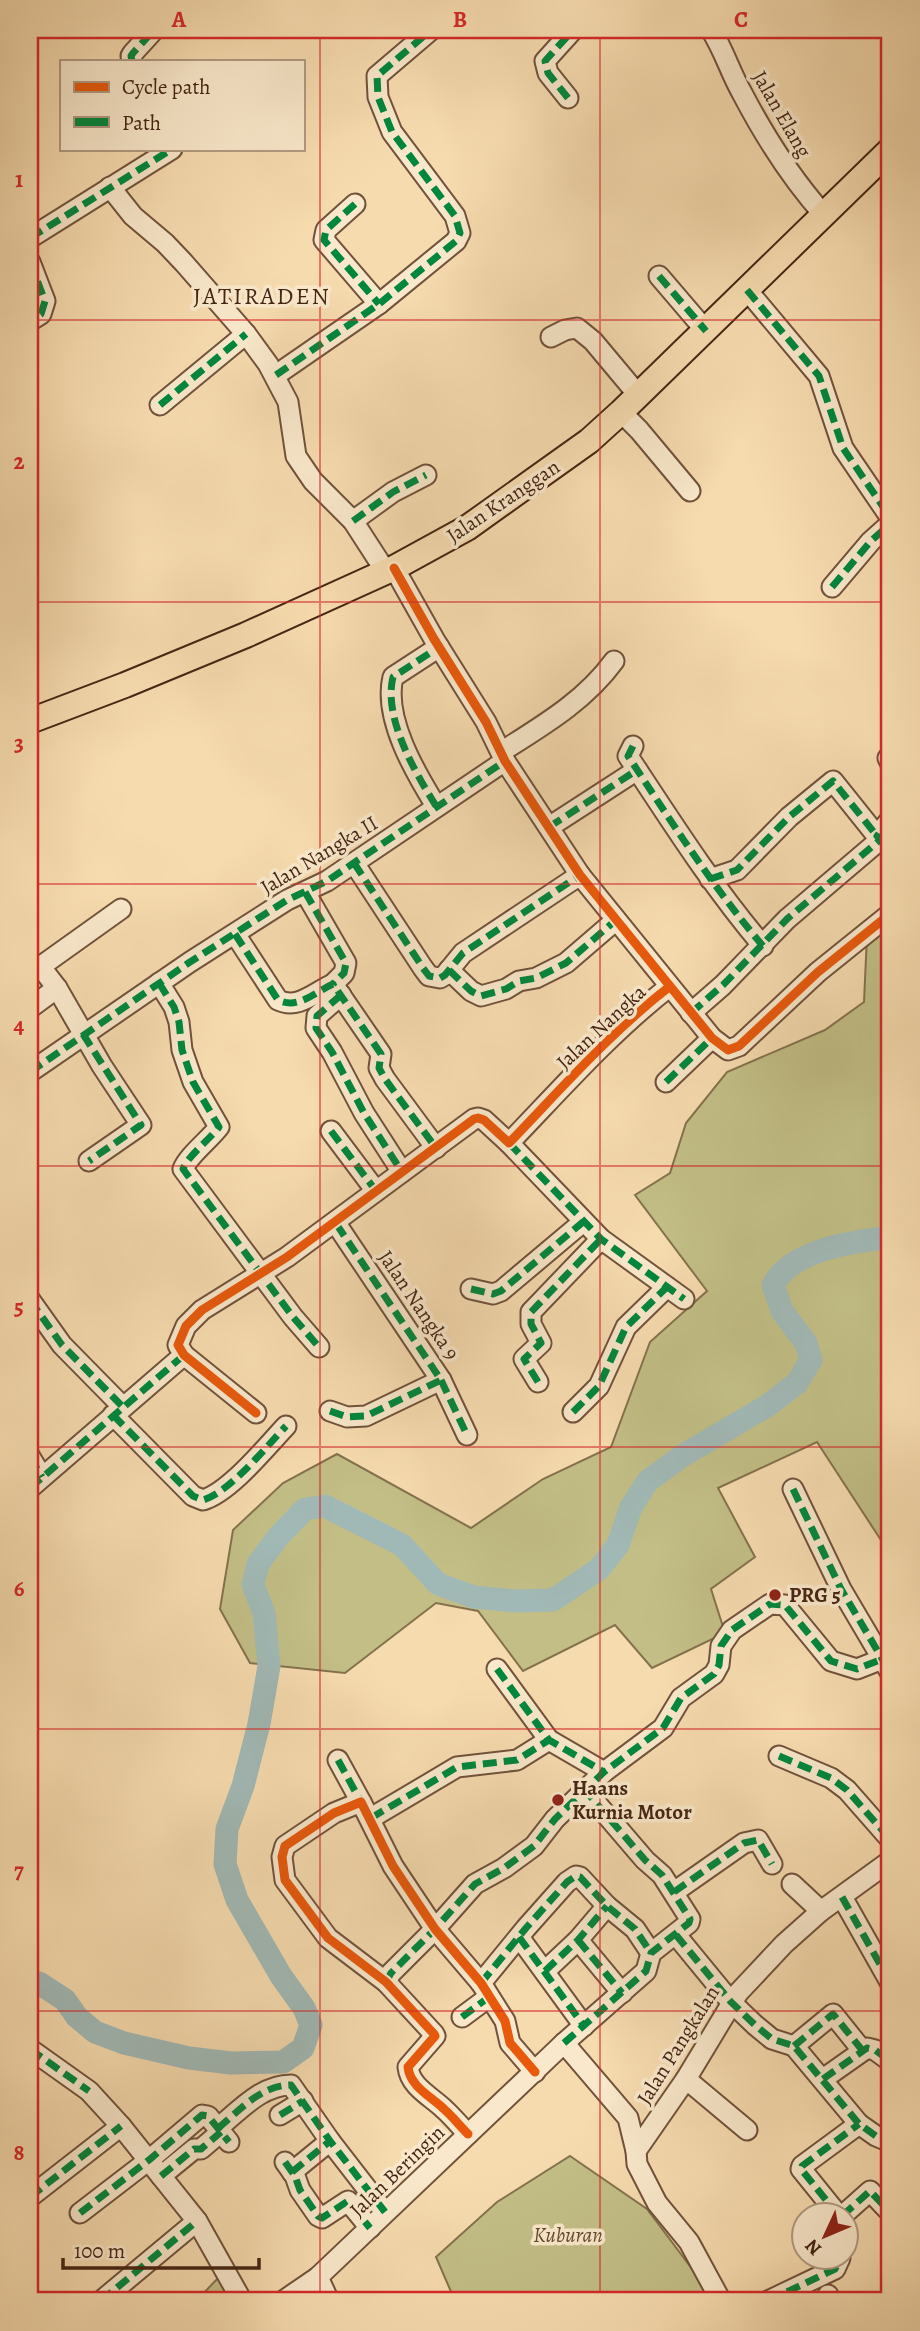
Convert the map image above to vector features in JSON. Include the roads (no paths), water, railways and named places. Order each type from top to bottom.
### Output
[{"type":"main road","name":"Jalan Kranggan","points":[[30,721],[234,640],[390,570],[467,528],[589,441],[706,331],[890,150]]},
{"type":"street","points":[[132,60],[133,53],[154,30]]},
{"type":"street","points":[[275,375],[379,303],[456,241],[460,233],[455,216],[393,132],[378,97],[377,76],[431,30]]},
{"type":"street","points":[[568,98],[548,73],[545,61],[573,30]]},
{"type":"street","name":"Jalan Elang","points":[[711,30],[773,149],[824,215]]},
{"type":"street","points":[[30,238],[170,150]]},
{"type":"street","name":"Jalan Nangka","points":[[110,187],[133,216],[184,263],[246,334],[275,375],[288,402],[296,456],[313,481],[354,521],[390,570],[486,722],[503,757],[580,875],[670,988],[638,1012],[593,1055],[509,1143]]},
{"type":"street","points":[[355,204],[326,230],[324,240],[379,303]]},
{"type":"street","points":[[30,262],[46,300],[41,314],[30,321]]},
{"type":"street","points":[[659,276],[706,331]]},
{"type":"street","points":[[747,290],[819,376],[843,448],[890,517]]},
{"type":"street","points":[[551,337],[577,328],[593,341],[630,404],[639,430],[690,491]]},
{"type":"street","points":[[160,405],[246,334]]},
{"type":"street","points":[[354,521],[393,492],[426,475]]},
{"type":"street","points":[[832,587],[871,541],[890,524]]},
{"type":"street","points":[[436,806],[398,736],[391,687],[393,677],[439,647]]},
{"type":"street","name":"Jalan Nangka II","points":[[30,1072],[190,962],[287,900],[327,881],[436,806],[578,701],[614,661]]},
{"type":"street","points":[[633,746],[628,756],[637,770],[710,879],[763,946]]},
{"type":"street","points":[[549,827],[637,770]]},
{"type":"street","points":[[710,879],[737,870],[789,817],[833,781],[883,840]]},
{"type":"street","points":[[691,1013],[763,946],[787,919],[883,840],[890,820]]},
{"type":"street","points":[[354,863],[429,976],[440,978],[463,953],[580,875]]},
{"type":"street","points":[[305,891],[346,963],[337,989],[317,1016],[316,1028],[332,1052],[364,1113],[402,1172]]},
{"type":"street","points":[[89,1161],[141,1125],[57,988],[35,970],[121,909]]},
{"type":"street","points":[[670,988],[712,1038],[728,1049],[738,1046],[818,972],[890,914]]},
{"type":"street","points":[[449,970],[471,991],[481,996],[491,994],[519,981],[536,978],[566,963],[616,920]]},
{"type":"street","points":[[235,934],[278,1000],[285,1004],[337,989]]},
{"type":"street","points":[[159,983],[174,1007],[186,1065],[193,1082],[219,1127],[201,1149],[187,1158],[183,1169],[293,1317],[319,1347]]},
{"type":"street","points":[[30,1008],[57,988]]},
{"type":"street","points":[[337,989],[381,1054],[379,1068],[436,1147]]},
{"type":"street","points":[[666,1082],[712,1038]]},
{"type":"street","points":[[256,1412],[184,1355],[178,1345],[186,1326],[202,1310],[261,1274],[478,1118],[484,1120],[509,1143],[601,1240],[684,1299]]},
{"type":"street","points":[[331,1131],[376,1191]]},
{"type":"street","name":"Jalan Nangka 9","points":[[330,1411],[347,1417],[366,1416],[441,1380],[335,1222]]},
{"type":"street","points":[[471,1289],[493,1294],[502,1291],[583,1222]]},
{"type":"street","points":[[538,1382],[524,1359],[541,1343],[531,1324],[531,1312],[601,1240]]},
{"type":"street","points":[[573,1412],[599,1387],[626,1327],[667,1287]]},
{"type":"street","points":[[30,1300],[62,1345],[193,1496],[203,1500],[213,1496],[253,1461],[286,1426]]},
{"type":"street","points":[[30,1457],[36,1482],[184,1355]]},
{"type":"street","points":[[441,1380],[467,1435]]},
{"type":"street","points":[[386,1982],[391,1973],[475,1884],[504,1868],[534,1846],[555,1819],[604,1772],[663,1728],[681,1698],[714,1674],[719,1665],[721,1646],[733,1630],[770,1604],[785,1605],[831,1661],[857,1669],[888,1663],[841,1589],[793,1489]]},
{"type":"street","points":[[496,1669],[549,1740],[604,1772]]},
{"type":"street","points":[[468,2134],[411,2078],[408,2067],[434,2034],[386,1982],[328,1938],[285,1880],[282,1857],[285,1846],[334,1813],[366,1810],[457,1767],[517,1760],[549,1740]]},
{"type":"street","points":[[779,1756],[831,1778],[847,1790],[890,1839]]},
{"type":"street","points":[[338,1760],[393,1866],[435,1929],[485,1990],[505,2021],[510,2043],[535,2072]]},
{"type":"street","points":[[462,2017],[485,1990],[522,1932],[567,1882],[576,1876],[635,1929],[651,1953],[689,1923],[690,1919],[662,1875],[645,1860],[585,1790]]},
{"type":"street","points":[[674,1892],[744,1843],[758,1840],[772,1864]]},
{"type":"street","name":"Jalan Pangkalan","points":[[636,2151],[686,2079],[731,2001],[784,1944],[821,1910],[890,1861]]},
{"type":"street","points":[[792,1884],[821,1910]]},
{"type":"street","points":[[842,1897],[890,1983]]},
{"type":"street","points":[[545,1971],[578,1940],[607,1906]]},
{"type":"street","points":[[522,1932],[545,1971],[584,2026]]},
{"type":"street","points":[[676,1935],[731,2001],[772,2039],[794,2046],[859,2124],[890,2142]]},
{"type":"street","points":[[578,1940],[622,1993]]},
{"type":"street","name":"Jalan Beringin","points":[[283,2301],[318,2277],[564,2043],[646,1971],[651,1953]]},
{"type":"street","points":[[794,2046],[833,2014],[862,2050]]},
{"type":"street","points":[[564,2043],[628,2118],[637,2164],[657,2203],[689,2242],[721,2301]]},
{"type":"street","points":[[823,2079],[867,2048],[875,2050],[890,2061]]},
{"type":"street","points":[[30,2049],[89,2091],[121,2126],[197,2221],[242,2301]]},
{"type":"street","points":[[686,2079],[747,2130]]},
{"type":"street","points":[[80,2213],[155,2168],[194,2149],[201,2149],[223,2134],[268,2089],[291,2085],[385,2212]]},
{"type":"street","points":[[280,2115],[303,2101]]},
{"type":"street","points":[[828,2202],[801,2169],[859,2124]]},
{"type":"street","points":[[30,2197],[121,2126]]},
{"type":"street","points":[[330,2141],[288,2167],[299,2190],[318,2216],[327,2216],[348,2201],[370,2228]]},
{"type":"street","points":[[857,2202],[870,2191],[887,2209],[890,2207]]},
{"type":"street","points":[[101,2301],[197,2221]]},
{"type":"street","points":[[768,2301],[829,2272]]},
{"type":"street","points":[[318,2277],[329,2301]]},
{"type":"waterway","points":[[30,1981],[39,1983],[65,2000],[77,2017],[95,2032],[124,2043],[189,2058],[231,2063],[283,2062],[303,2048],[311,2025],[304,2008],[281,1976],[237,1900],[225,1864],[227,1829],[243,1786],[259,1724],[269,1666],[264,1613],[253,1585],[258,1564],[278,1537],[305,1509],[325,1506],[402,1545],[438,1584],[474,1597],[516,1601],[553,1600],[599,1569],[618,1545],[631,1507],[648,1481],[682,1456],[767,1406],[797,1383],[811,1360],[806,1343],[782,1311],[773,1285],[782,1273],[794,1263],[825,1249],[890,1237]]},
{"type":"place","name":"PRG 5","points":[[775,1595]]},
{"type":"place","name":"Haans Kurnia Motor","points":[[558,1800]]},
{"type":"district","name":"JATIRADEN","points":[[262,296]]},
{"type":"park label","name":"Kuburan","points":[[568,2235]]}]
